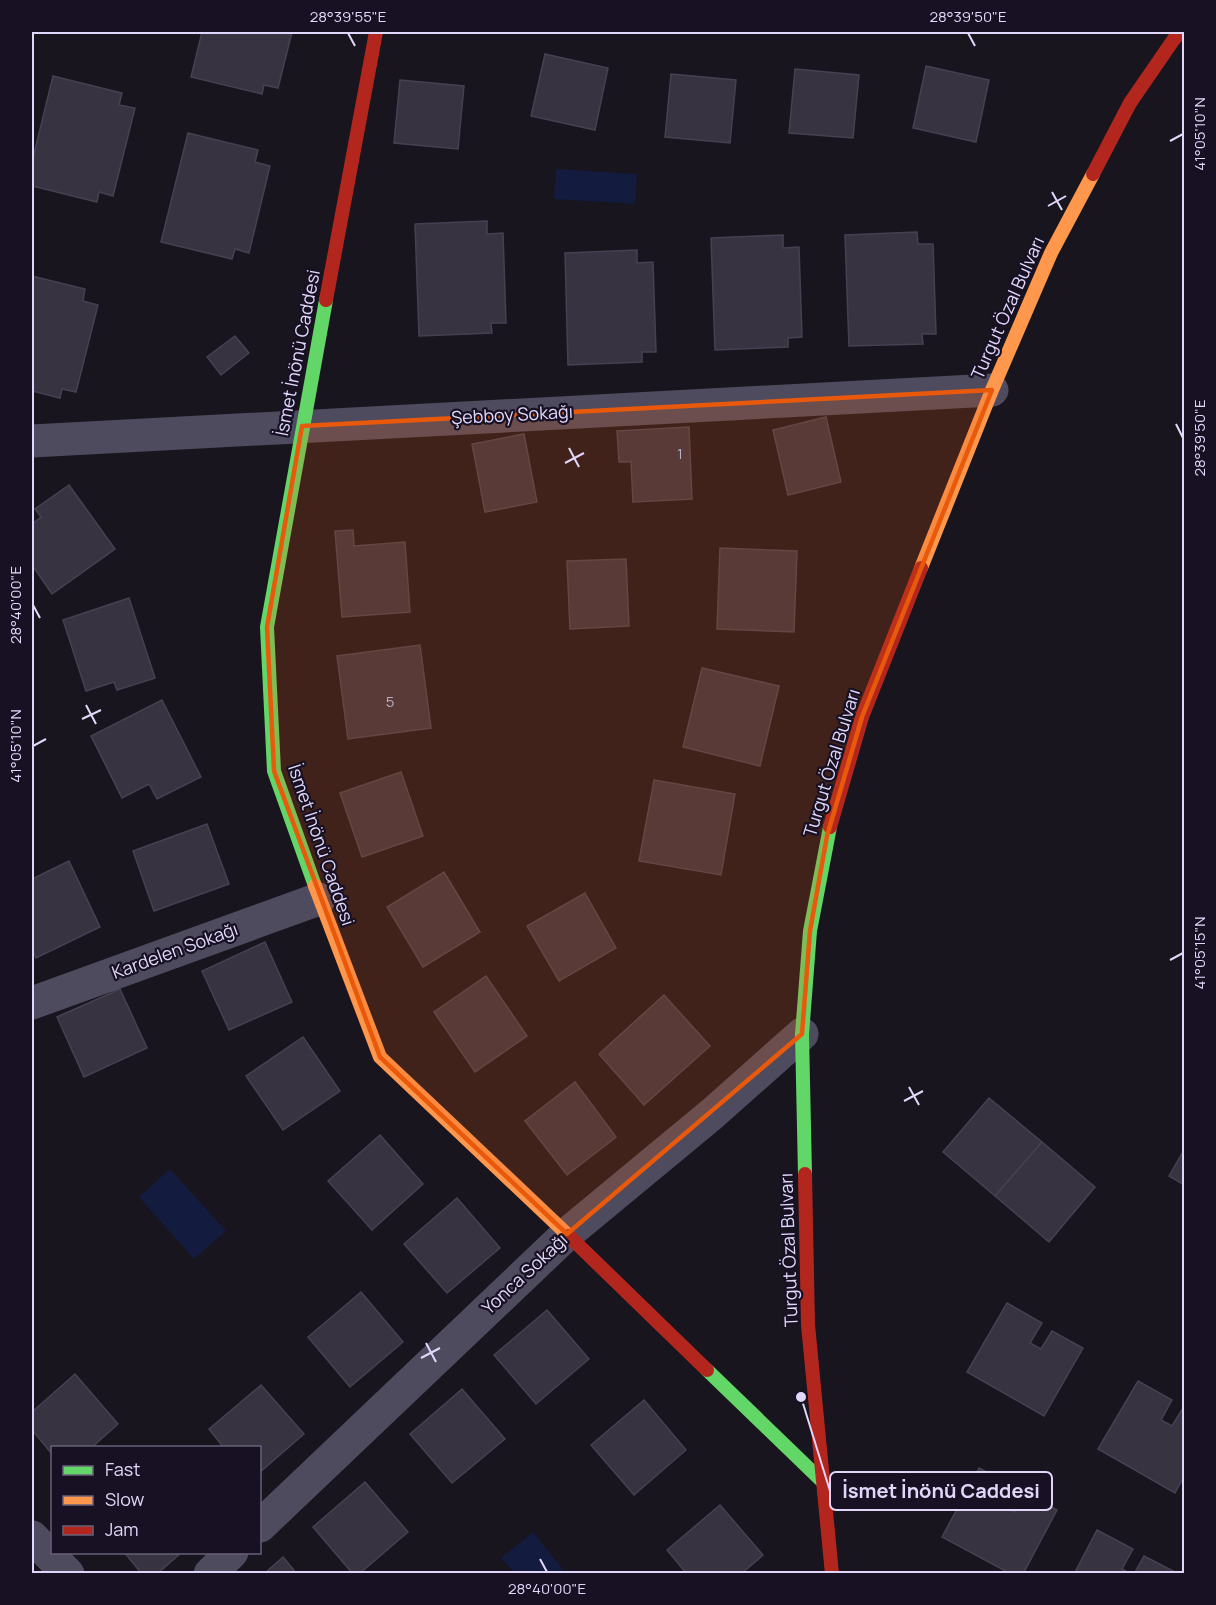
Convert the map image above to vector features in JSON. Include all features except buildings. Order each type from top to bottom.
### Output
[{"type":"street","name":"İsmet İnönü Caddesi","points":[[376,32],[267,627],[274,771],[319,899],[380,1057],[824,1483]]},
{"type":"street","name":"Turgut Özal Bulvarı","points":[[832,1574],[808,1325],[802,1034],[810,931],[827,836],[859,728],[919,570],[992,390],[1051,253],[1130,103],[1181,32]]},
{"type":"street","name":"Şebboy Sokağı","points":[[32,441],[992,390]]},
{"type":"street","name":"Kardelen Sokağı","points":[[32,1003],[319,899]]},
{"type":"street","name":"Yonca Sokağı","points":[[261,1525],[567,1234],[712,1114],[802,1034]]},
{"type":"street","points":[[32,1537],[68,1574]]},
{"type":"street","points":[[210,1574],[230,1554]]},
{"type":"highlighted area","points":[[992,390],[862,717],[827,836],[810,931],[802,1034],[567,1234],[380,1057],[274,771],[267,627],[302,426]]},
{"type":"water","points":[[556,169],[637,174],[635,204],[554,199]]},
{"type":"water","points":[[170,1169],[226,1231],[194,1259],[139,1197]]},
{"type":"water","points":[[533,1532],[566,1573],[514,1573],[501,1558]]},
{"type":"traffic: fast","points":[[315,886],[274,771],[267,627],[326,300]]},
{"type":"traffic: fast","points":[[805,1174],[802,1034],[810,931],[830,827]]},
{"type":"traffic: fast","points":[[707,1370],[824,1483]]},
{"type":"traffic: slow","points":[[921,568],[992,390],[1051,253],[1093,174]]},
{"type":"traffic: slow","points":[[315,886],[380,1057],[569,1236]]},
{"type":"traffic: jam","points":[[326,300],[376,32]]},
{"type":"traffic: jam","points":[[1093,174],[1130,103],[1181,32]]},
{"type":"traffic: jam","points":[[830,827],[862,717],[921,568]]},
{"type":"traffic: jam","points":[[805,1174],[808,1325],[832,1574]]},
{"type":"traffic: jam","points":[[569,1236],[707,1370]]},
{"type":"place","name":"İsmet İnönü Caddesi","points":[[801,1397]]}]
